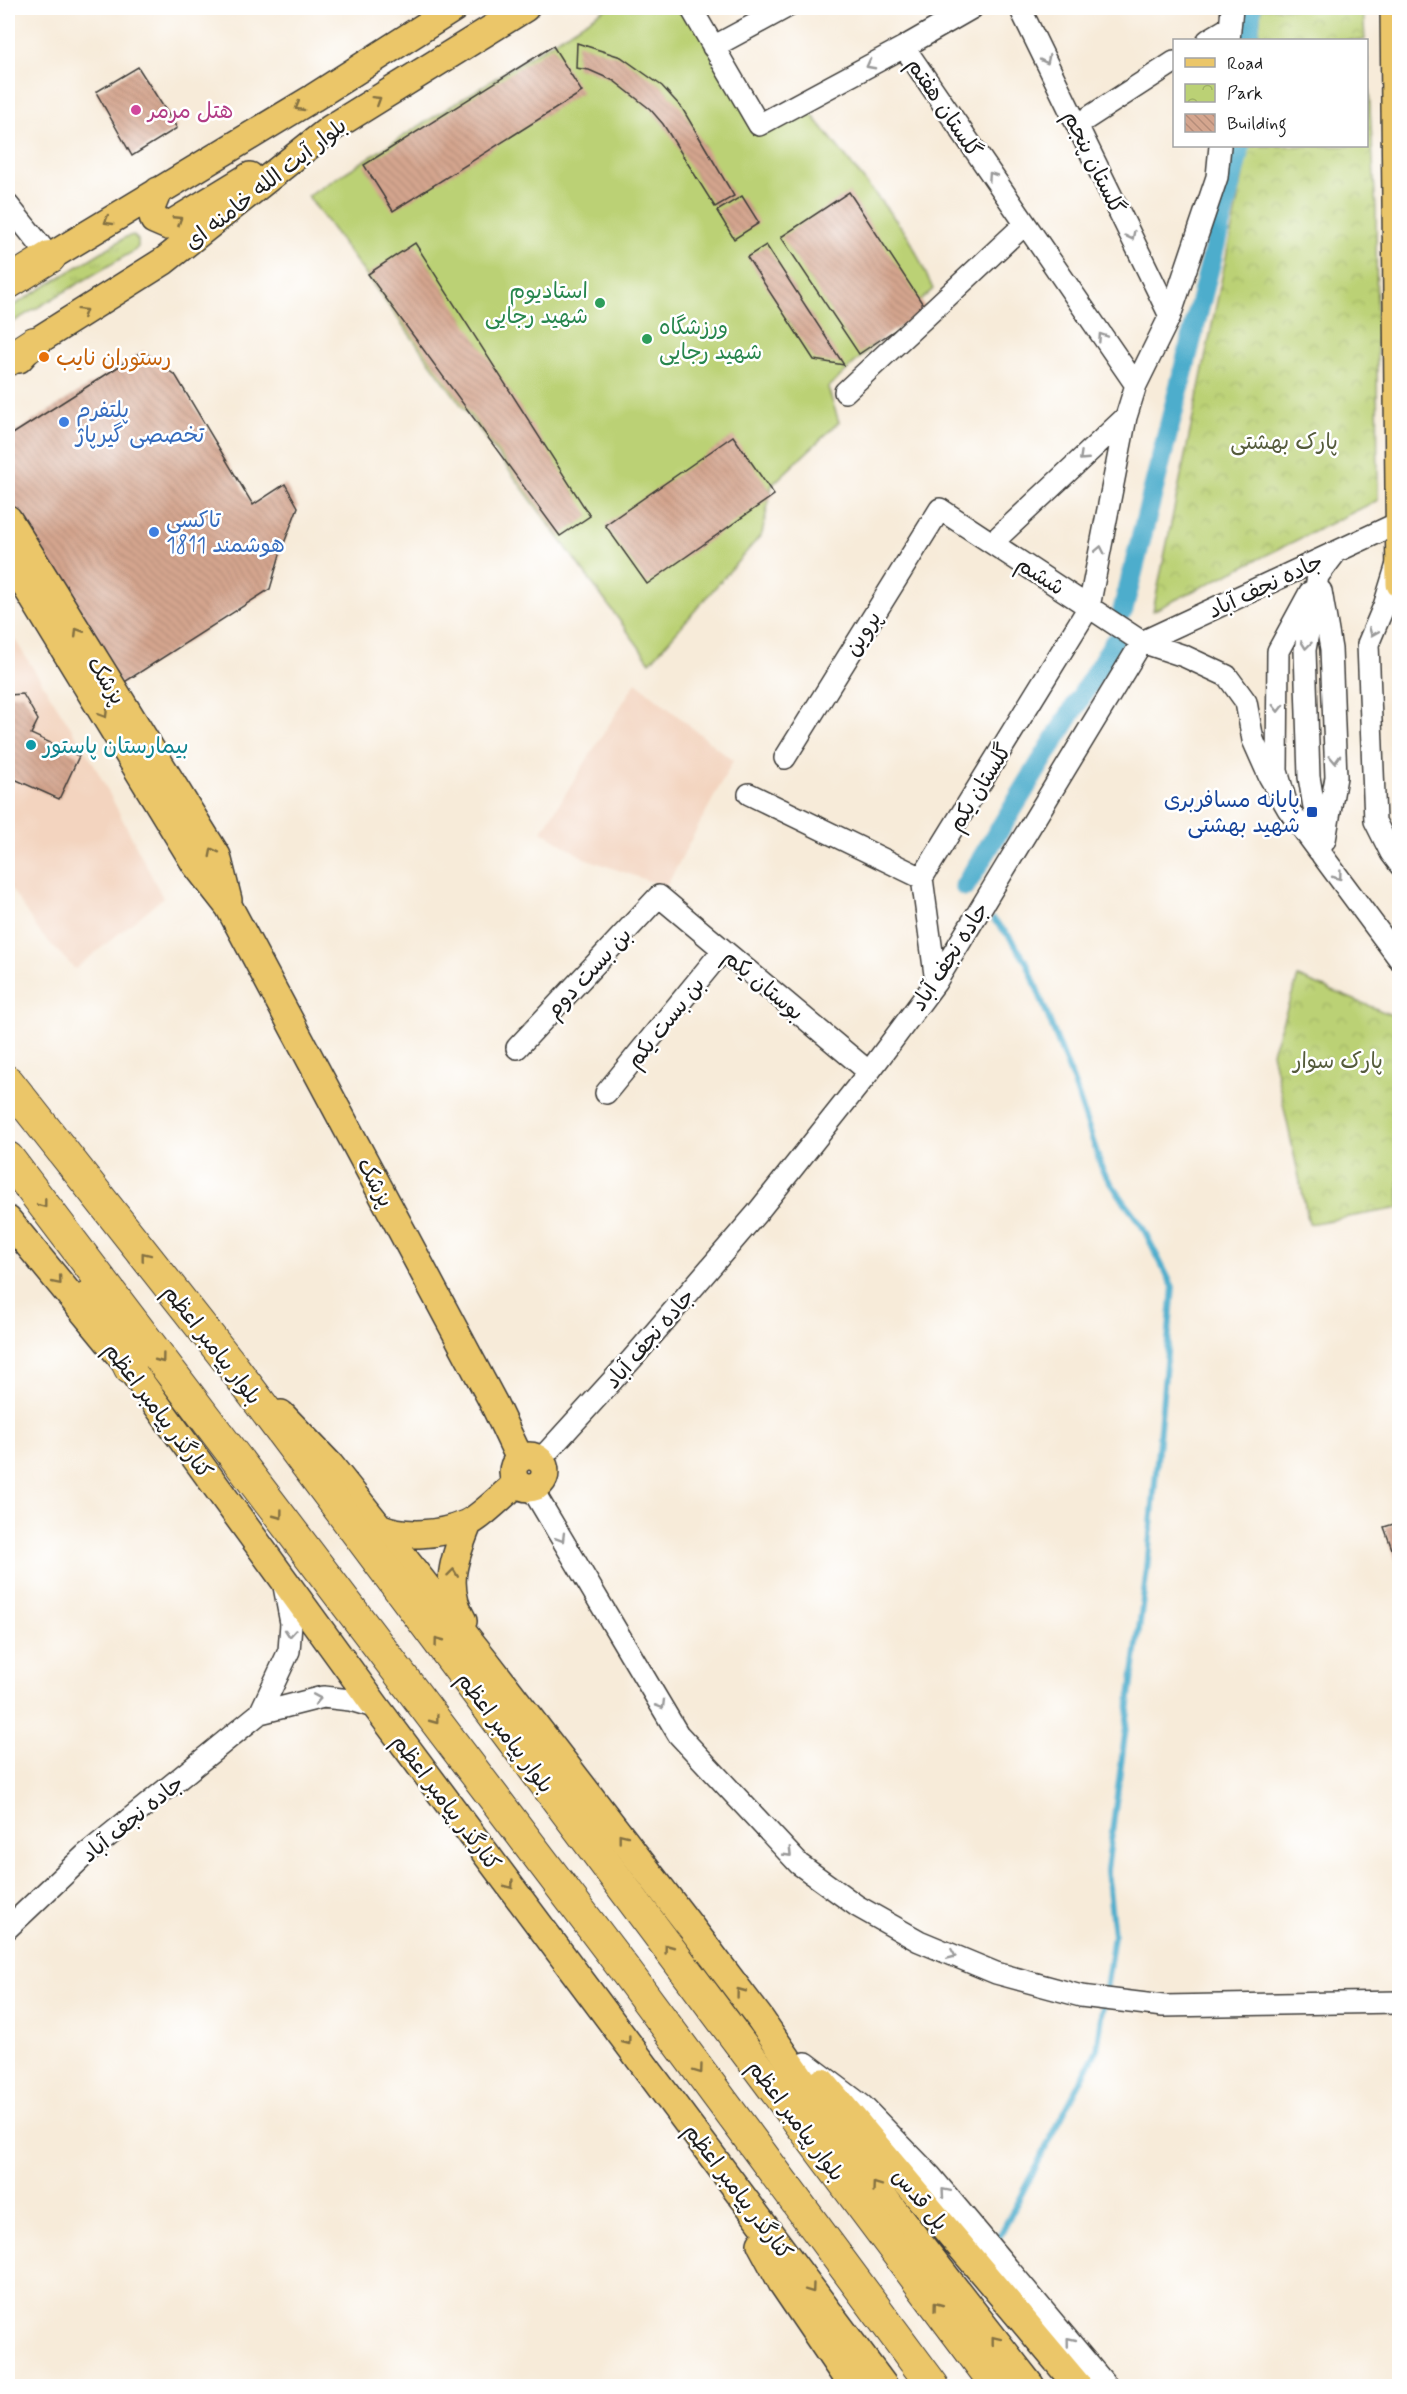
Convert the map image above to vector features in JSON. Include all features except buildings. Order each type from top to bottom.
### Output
[{"type":"highway","name":"بلوار آیت الله خامنه ای","points":[[8,283],[50,257]]},
{"type":"highway","name":"بلوار آیت الله خامنه ای","points":[[8,360],[34,343]]},
{"type":"highway","name":"بلوار پیامبر اعظم","points":[[8,1083],[233,1368],[997,2386]]},
{"type":"highway","points":[[8,1158],[620,1963],[933,2386]]},
{"type":"highway","points":[[64,1230],[130,1368]]},
{"type":"main road","name":"بلوار آیت الله خامنه ای","points":[[50,257],[313,98],[454,8]]},
{"type":"main road","name":"بلوار آیت الله خامنه ای","points":[[34,343],[171,256],[330,129],[525,8]]},
{"type":"main road","points":[[1394,8],[1400,584]]},
{"type":"main road","points":[[158,191],[151,208],[154,220],[168,226],[330,129]]},
{"type":"main road","points":[[8,370],[34,343]]},
{"type":"main road","name":"پزشک","points":[[8,519],[217,856],[229,907]]},
{"type":"main road","name":"پزشک","points":[[8,557],[196,865],[229,907],[493,1402],[527,1472]]},
{"type":"main road","name":"کنارگذر پیامبر اعظم","points":[[8,1220],[130,1368],[377,1708],[884,2386]]},
{"type":"main road","points":[[233,1368],[300,1432],[330,1465],[488,1664],[759,2017],[875,2186],[1031,2386]]},
{"type":"main road","name":"جاده نجف آباد","points":[[468,1524],[527,1472]]},
{"type":"main road","points":[[379,1527],[393,1533],[423,1534],[468,1524]]},
{"type":"main road","points":[[468,1524],[456,1553],[452,1598],[488,1664]]},
{"type":"main road","name":"پل قدس","points":[[759,2017],[806,2063],[1078,2386]]},
{"type":"main road","points":[[714,2157],[782,2283],[852,2386]]},
{"type":"street","name":"گلستان هفتم","points":[[691,8],[759,125],[904,47],[1136,385]]},
{"type":"street","points":[[713,48],[785,8]]},
{"type":"street","points":[[904,47],[972,8]]},
{"type":"street","name":"گلستان پنجم","points":[[1020,8],[1170,316]]},
{"type":"street","points":[[1209,39],[1230,25]]},
{"type":"street","points":[[1077,125],[1173,63]]},
{"type":"street","points":[[1089,607],[1126,417],[1136,385],[1170,316],[1217,177],[1220,147]]},
{"type":"street","points":[[8,205],[50,257]]},
{"type":"street","points":[[845,392],[1025,224]]},
{"type":"street","points":[[992,543],[1126,417]]},
{"type":"street","name":"ششم","points":[[940,508],[1142,642],[1184,656],[1227,676],[1246,702],[1253,740],[1269,776],[1288,809]]},
{"type":"street","name":"پروین","points":[[785,758],[940,508]]},
{"type":"street","name":"جاده نجف آباد","points":[[527,1472],[632,1359],[757,1213],[869,1072],[936,981],[1142,642],[1398,523]]},
{"type":"street","points":[[1336,552],[1318,576],[1278,651],[1277,771],[1288,809],[1400,960]]},
{"type":"street","points":[[1399,557],[1384,606],[1368,644],[1375,821],[1390,853],[1400,866]]},
{"type":"street","points":[[1318,576],[1331,649],[1336,777],[1322,855]]},
{"type":"street","name":"گلستان یکم","points":[[922,878],[1089,607]]},
{"type":"street","points":[[749,794],[922,878],[936,981]]},
{"type":"street","name":"بوستان یکم","points":[[659,896],[869,1072]]},
{"type":"street","name":"بن بست دوم","points":[[517,1048],[659,896]]},
{"type":"street","name":"بن بست یکم","points":[[606,1093],[723,950]]},
{"type":"street","points":[[527,1472],[678,1734],[799,1864],[857,1906],[919,1941],[996,1973],[1081,1996],[1163,2006],[1400,2002]]},
{"type":"street","points":[[260,1713],[289,1651],[291,1623],[282,1576]]},
{"type":"street","points":[[260,1713],[323,1697],[350,1700],[377,1708]]},
{"type":"street","name":"جاده نجف آباد","points":[[8,1928],[85,1855],[260,1713]]},
{"type":"street","points":[[806,2063],[863,2106],[930,2175],[988,2241],[1107,2386]]},
{"type":"shaded area","points":[[8,629],[94,764],[163,898],[75,969],[40,933],[8,884]]},
{"type":"shaded area","points":[[636,682],[733,761],[666,887],[584,858],[542,831]]},
{"type":"green space","name":"ورزشگاه شهید رجایی","points":[[607,8],[685,8],[772,128],[810,112],[909,237],[933,289],[828,388],[839,422],[772,485],[762,534],[650,662],[308,196]]},
{"type":"green space","points":[[1261,8],[1363,8],[1365,39],[1258,39]]},
{"type":"green space","name":"پارک بهشتی","points":[[1368,74],[1376,210],[1378,500],[1153,611],[1249,147],[1368,147]]},
{"type":"green space","points":[[133,235],[138,240],[138,247],[134,251],[8,325],[8,309],[126,237]]},
{"type":"green space","name":"پارک سوار","points":[[1298,977],[1399,1018],[1399,1208],[1309,1224],[1272,1052]]},
{"type":"waterway","points":[[1248,39],[1251,8]]},
{"type":"waterway","points":[[1123,610],[1240,147]]},
{"type":"waterway","points":[[965,886],[1114,643]]},
{"type":"waterway","points":[[965,886],[970,891]]},
{"type":"waterway","points":[[994,920],[1009,936],[1027,963],[1074,1083],[1103,1172],[1142,1226],[1173,1287],[1147,1569],[1107,1870],[1114,1935],[1097,2050],[999,2237]]},
{"type":"place","name":"هتل مرمر","points":[[136,110]]},
{"type":"place","name":"استادیوم شهید رجایی","points":[[600,303]]},
{"type":"place","name":"ورزشگاه شهید رجایی","points":[[647,339]]},
{"type":"place","name":"رستوران نایب","points":[[44,357]]},
{"type":"place","name":"پلتفرم تخصصی گیرپاژ","points":[[64,422]]},
{"type":"place","name":"تاکسی هوشمند 1811","points":[[154,532]]},
{"type":"place","name":"بیمارستان پاستور","points":[[31,745]]},
{"type":"place","name":"پایانه مسافربری شهید بهشتی","points":[[1312,812]]}]
